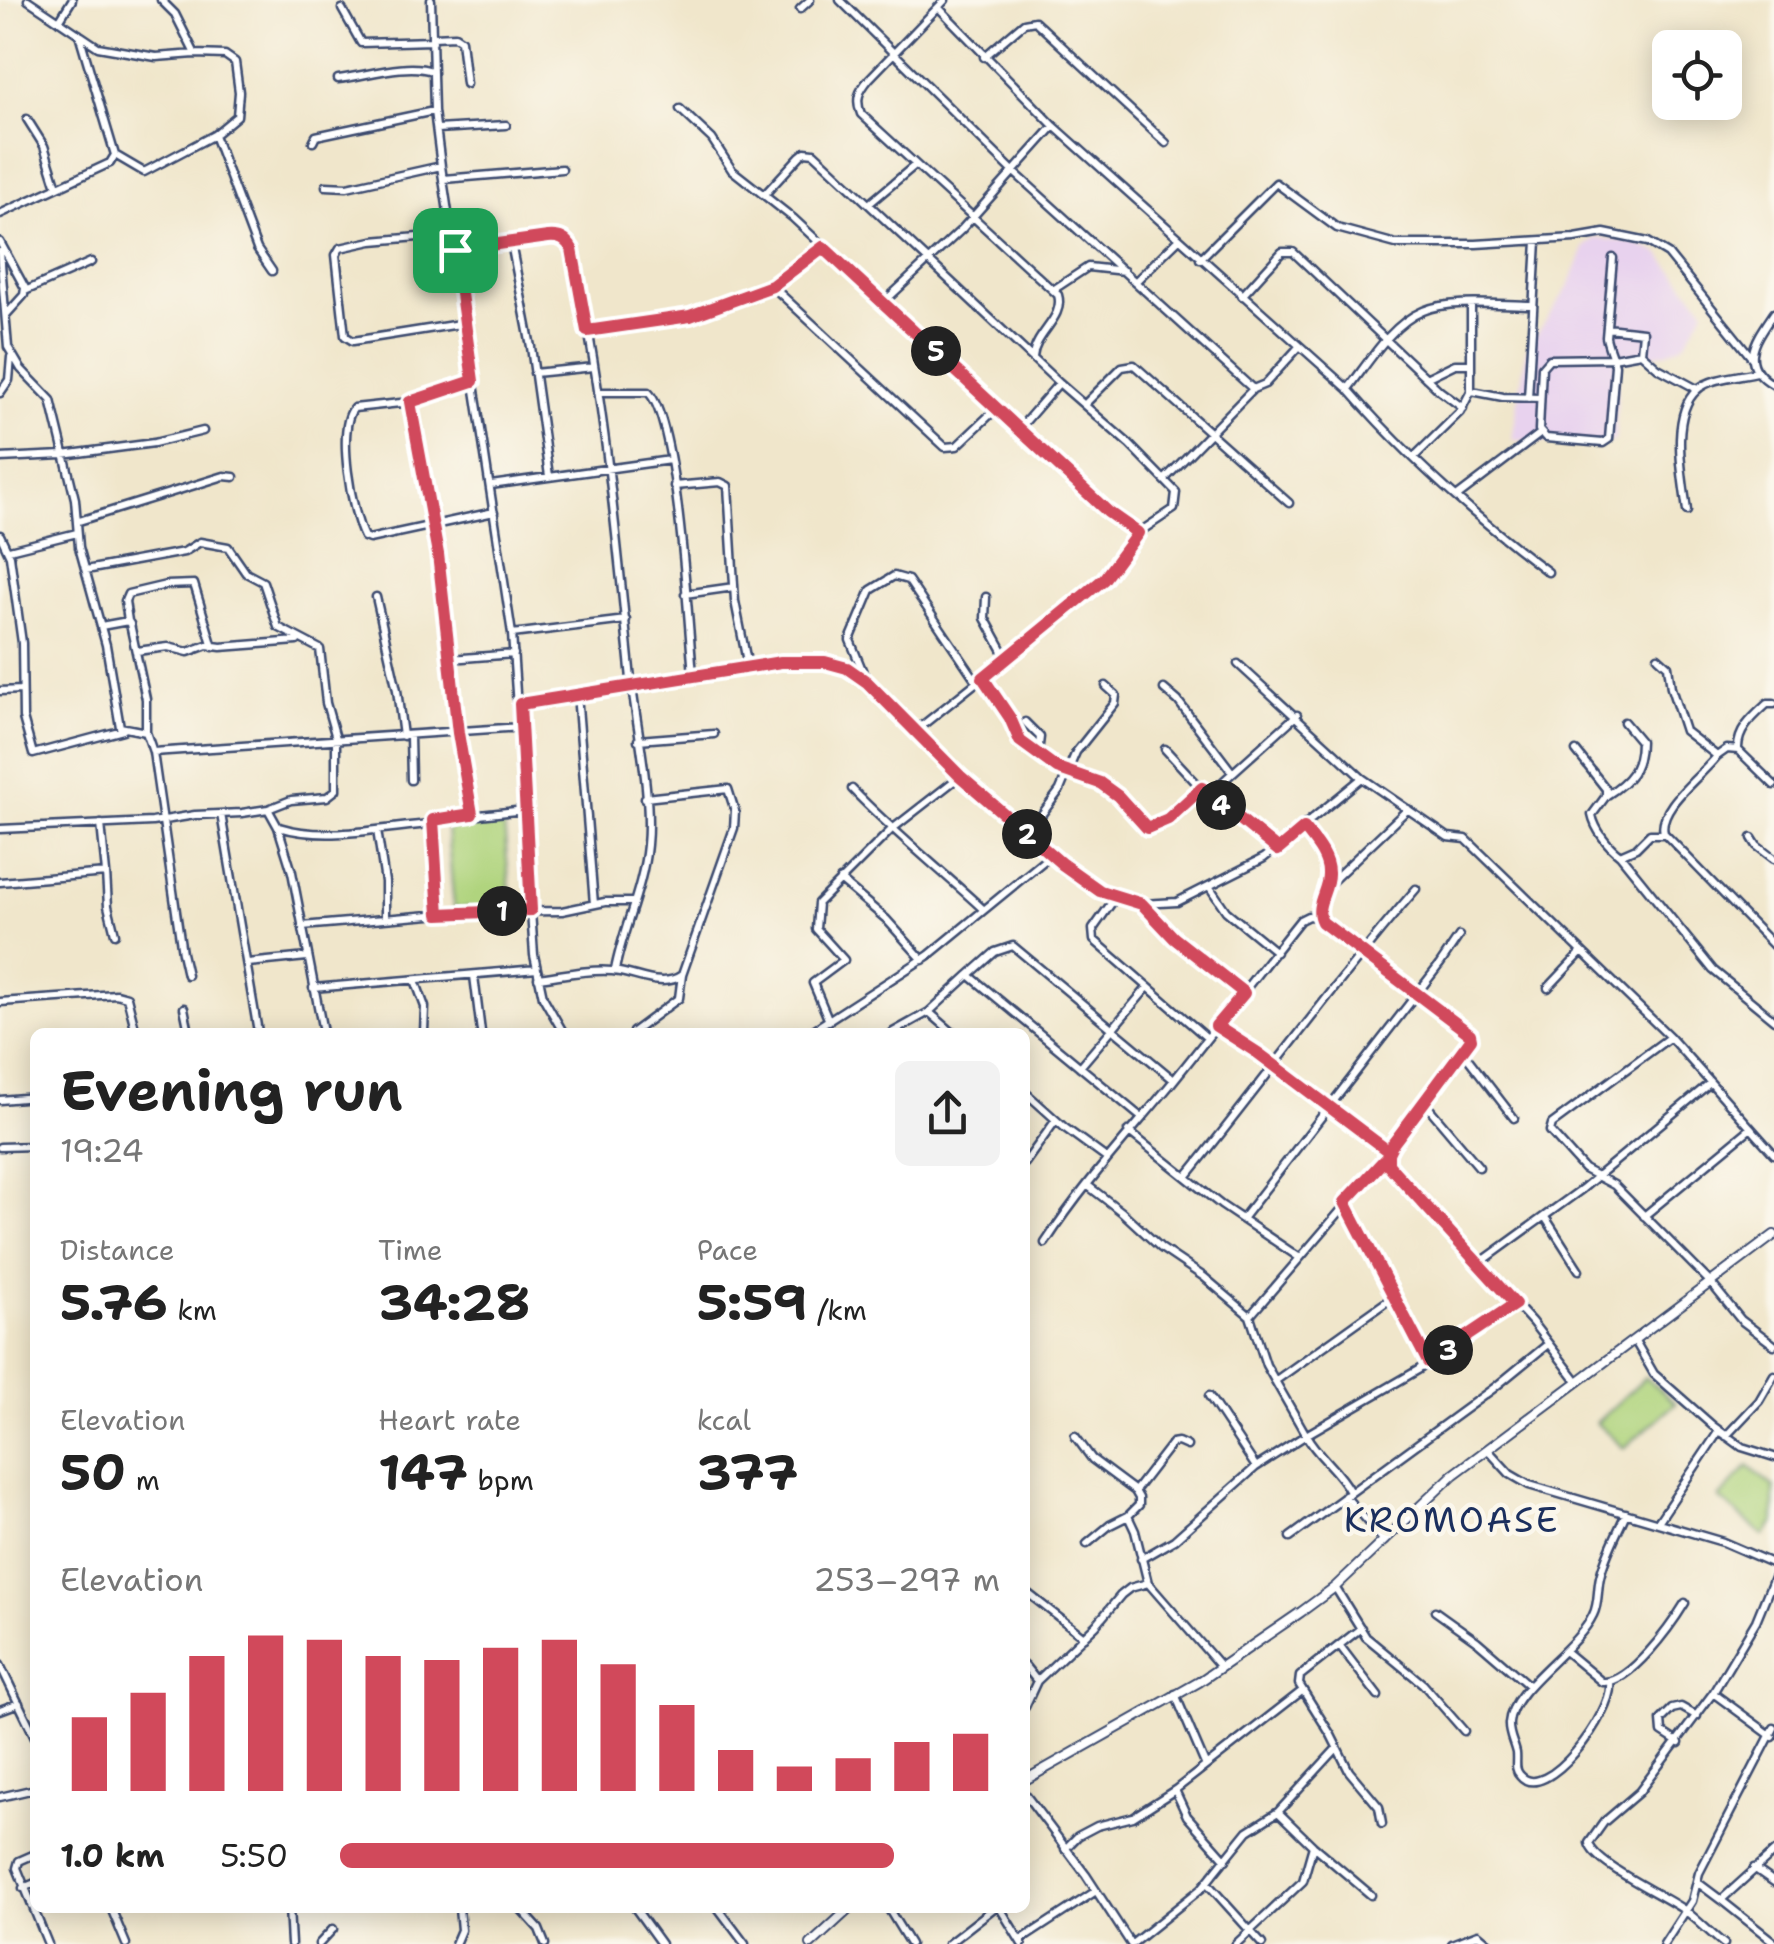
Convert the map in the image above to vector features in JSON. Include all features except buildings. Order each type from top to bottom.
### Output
[{"type":"street","points":[[28,0],[79,34],[98,47],[156,57],[225,56],[234,62],[239,92],[236,116],[214,134],[144,172],[115,155],[79,34]]},
{"type":"street","points":[[59,21],[72,0]]},
{"type":"street","points":[[161,0],[183,26],[195,54]]},
{"type":"street","points":[[432,0],[432,72],[440,166],[491,485],[520,704],[538,973],[543,998],[561,1028]]},
{"type":"street","points":[[800,9],[810,0]]},
{"type":"street","points":[[840,0],[1014,172],[1253,389]]},
{"type":"street","points":[[945,0],[860,90],[857,103],[861,114],[914,166],[1061,300],[1036,342],[1033,356]]},
{"type":"street","points":[[940,8],[1054,126],[1348,389],[1381,428],[1487,527],[1548,572]]},
{"type":"street","points":[[342,9],[361,43],[379,45],[455,36],[461,40],[466,84]]},
{"type":"street","points":[[984,57],[1024,23],[1035,21],[1166,143]]},
{"type":"street","points":[[338,80],[398,69],[424,68],[432,72]]},
{"type":"street","points":[[680,109],[712,139],[732,170],[765,194],[884,302],[1108,512],[1138,533]]},
{"type":"street","points":[[313,142],[316,136],[332,130],[434,111]]},
{"type":"street","points":[[27,119],[44,146],[58,187]]},
{"type":"street","points":[[436,129],[506,125]]},
{"type":"street","points":[[884,302],[972,218],[1054,126]]},
{"type":"street","points":[[214,134],[257,249],[272,271]]},
{"type":"street","points":[[765,194],[800,156],[810,151],[1176,492],[1174,509],[1138,533],[1104,579],[914,732]]},
{"type":"street","points":[[0,214],[110,163],[115,155]]},
{"type":"street","points":[[326,186],[347,186],[440,166]]},
{"type":"street","points":[[870,203],[914,166]]},
{"type":"street","points":[[444,179],[562,169]]},
{"type":"street","points":[[1200,259],[1276,183],[1336,228],[1386,242],[1476,244],[1614,234],[1648,242],[1668,254],[1752,358],[1756,372],[1774,385]]},
{"type":"street","points":[[453,234],[372,241],[340,248],[336,255],[346,336],[353,341],[466,323]]},
{"type":"street","points":[[1614,234],[1607,328],[1613,358],[1610,439],[1604,443],[1576,441],[1546,438],[1541,433],[1538,421],[1545,361],[1613,358],[1641,353]]},
{"type":"street","points":[[455,250],[559,236],[572,249],[608,469],[648,841],[615,970]]},
{"type":"street","points":[[1136,281],[1179,239]]},
{"type":"street","points":[[1528,398],[1537,240]]},
{"type":"street","points":[[0,242],[25,291]]},
{"type":"street","points":[[511,242],[549,476]]},
{"type":"street","points":[[587,331],[690,316],[772,286],[823,247]]},
{"type":"street","points":[[1242,296],[1282,252],[1290,250],[1426,378],[1464,408]]},
{"type":"street","points":[[0,252],[9,380],[0,393]]},
{"type":"street","points":[[6,316],[25,291],[91,262]]},
{"type":"street","points":[[1053,290],[1088,267],[1128,272]]},
{"type":"street","points":[[772,286],[945,447],[957,446],[997,408]]},
{"type":"street","points":[[1414,456],[1464,408],[1471,391],[1471,305]]},
{"type":"street","points":[[1348,389],[1402,325],[1426,309],[1532,305]]},
{"type":"street","points":[[1752,358],[1774,313]]},
{"type":"street","points":[[1607,328],[1643,332],[1641,353]]},
{"type":"street","points":[[1165,479],[1298,348]]},
{"type":"street","points":[[6,350],[51,400],[123,730]]},
{"type":"street","points":[[1641,353],[1658,368],[1697,389],[1756,372]]},
{"type":"street","points":[[1426,378],[1455,364],[1472,364]]},
{"type":"street","points":[[1084,404],[1122,366],[1134,365],[1289,503]]},
{"type":"street","points":[[534,373],[594,367]]},
{"type":"street","points":[[473,381],[410,402],[354,408],[346,419],[355,511],[364,537],[369,539],[494,512]]},
{"type":"street","points":[[1019,429],[1059,383]]},
{"type":"street","points":[[1687,511],[1680,426],[1697,389]]},
{"type":"street","points":[[598,392],[639,390],[656,399],[674,486],[694,674]]},
{"type":"street","points":[[1471,391],[1540,398]]},
{"type":"street","points":[[410,402],[445,596],[458,733],[472,814]]},
{"type":"street","points":[[0,458],[154,443],[203,430]]},
{"type":"street","points":[[1458,496],[1541,433]]},
{"type":"street","points":[[491,485],[670,460]]},
{"type":"street","points":[[79,522],[224,476],[234,477]]},
{"type":"street","points":[[674,486],[720,482],[728,486],[734,586],[748,667]]},
{"type":"street","points":[[9,550],[78,533]]},
{"type":"street","points":[[0,535],[9,550],[22,643],[24,718],[33,754],[123,730],[146,732]]},
{"type":"street","points":[[86,570],[184,552],[200,542],[222,543],[246,574],[263,582],[278,627],[301,640]]},
{"type":"street","points":[[867,682],[850,640],[871,590],[894,576],[908,580],[1010,718],[1016,736],[1038,753],[1067,773],[1100,783],[1150,829],[1175,814],[1202,788]]},
{"type":"street","points":[[188,975],[154,752],[146,732],[146,700],[128,622],[128,594],[166,584],[194,584],[213,646]]},
{"type":"street","points":[[685,594],[734,586]]},
{"type":"street","points":[[376,596],[398,690],[411,780]]},
{"type":"street","points":[[986,597],[986,618],[1007,658]]},
{"type":"street","points":[[512,634],[626,620]]},
{"type":"street","points":[[101,626],[128,622]]},
{"type":"street","points":[[0,829],[165,820],[268,809],[283,802],[334,793],[336,738],[326,703],[320,649],[309,641],[207,644],[188,652],[168,647],[137,652]]},
{"type":"street","points":[[450,659],[514,654]]},
{"type":"street","points":[[1658,657],[1668,666],[1685,731],[1717,756]]},
{"type":"street","points":[[520,704],[781,662],[825,662],[847,668],[867,682],[960,776],[1081,879],[1115,898],[1142,904],[1177,902],[1278,850],[1362,778]]},
{"type":"street","points":[[1238,664],[1362,778],[1450,838],[1466,838],[1670,1037],[1774,1154]]},
{"type":"street","points":[[1027,834],[1060,790],[1076,752],[1115,704],[1116,695],[1106,686]]},
{"type":"street","points":[[1164,689],[1232,772]]},
{"type":"street","points":[[0,691],[22,690]]},
{"type":"street","points":[[577,694],[594,904]]},
{"type":"street","points":[[1738,750],[1744,728],[1773,702]]},
{"type":"street","points":[[1209,794],[1297,715]]},
{"type":"street","points":[[1025,722],[1040,737],[1038,753]]},
{"type":"street","points":[[1624,722],[1640,741],[1637,768],[1622,786],[1606,796],[1592,815],[1594,822],[1712,970],[1774,1020]]},
{"type":"street","points":[[154,752],[521,727]]},
{"type":"street","points":[[638,740],[714,734]]},
{"type":"street","points":[[1165,749],[1202,788],[1278,850]]},
{"type":"street","points":[[1774,784],[1738,750],[1727,750],[1667,810],[1662,824],[1664,834],[1774,946]]},
{"type":"street","points":[[1576,752],[1603,784],[1606,796]]},
{"type":"street","points":[[829,1021],[813,983],[844,960],[816,929],[815,910],[892,830],[960,776]]},
{"type":"street","points":[[638,1028],[679,998],[682,975],[731,836],[735,811],[728,789],[645,798]]},
{"type":"street","points":[[852,790],[984,910]]},
{"type":"street","points":[[268,809],[292,872],[322,1028]]},
{"type":"street","points":[[278,827],[300,834],[376,830],[432,824],[437,818],[525,810]]},
{"type":"street","points":[[1327,886],[1408,810]]},
{"type":"street","points":[[220,814],[257,1028]]},
{"type":"street","points":[[101,824],[108,906],[115,934]]},
{"type":"street","points":[[432,824],[439,914]]},
{"type":"street","points":[[1304,828],[1326,863],[1327,886],[1318,917]]},
{"type":"street","points":[[376,830],[385,882],[385,917]]},
{"type":"street","points":[[1620,855],[1636,848],[1650,834],[1664,834]]},
{"type":"street","points":[[1752,838],[1774,859]]},
{"type":"street","points":[[817,1028],[923,960],[1051,854]]},
{"type":"street","points":[[0,882],[106,872]]},
{"type":"street","points":[[840,880],[886,918],[923,960]]},
{"type":"street","points":[[1209,886],[1226,912],[1276,952]]},
{"type":"street","points":[[1186,1178],[1360,952],[1416,889]]},
{"type":"street","points":[[1115,898],[1092,929],[1094,940],[1206,1036]]},
{"type":"street","points":[[302,926],[385,917],[562,911],[634,902]]},
{"type":"street","points":[[1142,904],[1174,938],[1244,993]]},
{"type":"street","points":[[1045,1242],[1106,1158],[1174,1080],[1300,920],[1318,917],[1470,1034],[1471,1039],[1388,1154],[1250,1316]]},
{"type":"street","points":[[1242,1220],[1459,936]]},
{"type":"street","points":[[900,1028],[929,1012],[995,952],[1013,946],[1174,1080]]},
{"type":"street","points":[[1548,988],[1582,952]]},
{"type":"street","points":[[248,963],[307,957]]},
{"type":"street","points":[[312,988],[615,970],[662,981],[682,975]]},
{"type":"street","points":[[969,975],[1142,1118]]},
{"type":"street","points":[[474,976],[480,1028]]},
{"type":"street","points":[[415,980],[425,1007],[424,1028]]},
{"type":"street","points":[[1080,1066],[1146,988]]},
{"type":"street","points":[[0,1002],[116,994],[127,997],[135,1028]]},
{"type":"street","points":[[184,1008],[188,1028]]},
{"type":"street","points":[[929,1012],[944,1028]]},
{"type":"street","points":[[1216,1026],[1330,1106],[1388,1154],[1393,1170],[1480,1263],[1578,1382]]},
{"type":"street","points":[[1670,1037],[1552,1124],[1550,1131],[1576,1162],[1614,1185],[1711,1283],[1741,1320],[1774,1345]]},
{"type":"street","points":[[1463,1052],[1514,1118]]},
{"type":"street","points":[[1480,1263],[1600,1176],[1710,1083]]},
{"type":"street","points":[[0,1100],[30,1097]]},
{"type":"street","points":[[1030,1097],[1106,1158]]},
{"type":"street","points":[[1424,1102],[1479,1166]]},
{"type":"street","points":[[1030,1156],[1056,1120]]},
{"type":"street","points":[[1644,1216],[1751,1128]]},
{"type":"street","points":[[1128,1131],[1242,1220],[1300,1258]]},
{"type":"street","points":[[1764,1143],[1774,1134]]},
{"type":"street","points":[[0,1147],[30,1146]]},
{"type":"street","points":[[1088,1185],[1161,1248],[1204,1277],[1250,1316],[1260,1352],[1306,1435],[1315,1450],[1337,1470],[1347,1494],[1384,1541]]},
{"type":"street","points":[[1345,1202],[1428,1362]]},
{"type":"street","points":[[1545,1218],[1579,1270]]},
{"type":"street","points":[[1030,1777],[1221,1667],[1335,1587],[1453,1475],[1774,1236]]},
{"type":"street","points":[[1275,1381],[1393,1296]]},
{"type":"street","points":[[1141,1559],[1174,1540],[1256,1467],[1515,1304]]},
{"type":"street","points":[[1635,1341],[1654,1374],[1723,1434],[1742,1448],[1774,1457]]},
{"type":"street","points":[[1290,1537],[1548,1344]]},
{"type":"street","points":[[1658,1522],[1723,1434],[1759,1401],[1774,1375]]},
{"type":"street","points":[[1209,1396],[1256,1467]]},
{"type":"street","points":[[1076,1436],[1092,1459],[1139,1498],[1139,1506],[1128,1516],[1110,1524],[1087,1544]]},
{"type":"street","points":[[1134,1492],[1172,1443],[1187,1446]]},
{"type":"street","points":[[1488,1450],[1510,1474],[1529,1484],[1658,1522],[1774,1564]]},
{"type":"street","points":[[1610,1683],[1611,1693],[1593,1732],[1559,1767],[1533,1782],[1517,1773],[1510,1717],[1528,1685],[1566,1652],[1592,1617],[1603,1567],[1626,1513]]},
{"type":"street","points":[[1128,1516],[1136,1531],[1148,1584],[1221,1667]]},
{"type":"street","points":[[1724,1944],[1686,1910],[1612,1868],[1589,1848],[1591,1838],[1639,1792],[1713,1694],[1756,1622],[1774,1577]]},
{"type":"street","points":[[1030,1696],[1037,1681],[1121,1595],[1130,1588],[1148,1584]]},
{"type":"street","points":[[1335,1587],[1366,1637],[1423,1684],[1464,1730]]},
{"type":"street","points":[[1030,1595],[1084,1637]]},
{"type":"street","points":[[1566,1652],[1594,1677],[1610,1683],[1628,1675],[1666,1633],[1685,1604]]},
{"type":"street","points":[[1435,1611],[1478,1641],[1528,1685]]},
{"type":"street","points":[[1361,1628],[1300,1676],[1302,1690],[1348,1772],[1379,1807],[1382,1824]]},
{"type":"street","points":[[1340,1646],[1378,1696]]},
{"type":"street","points":[[0,1665],[30,1726]]},
{"type":"street","points":[[1030,1672],[1037,1681]]},
{"type":"street","points":[[1065,1849],[1078,1836],[1097,1826],[1133,1817],[1175,1790],[1204,1764],[1226,1754],[1302,1690]]},
{"type":"street","points":[[1175,1694],[1204,1764]]},
{"type":"street","points":[[1664,1944],[1696,1892],[1697,1882],[1773,1734],[1713,1694]]},
{"type":"street","points":[[0,1710],[19,1703]]},
{"type":"street","points":[[1679,1742],[1662,1732],[1661,1720],[1672,1709],[1681,1707],[1697,1716]]},
{"type":"street","points":[[1030,1801],[1132,1944],[1207,1882],[1248,1831],[1278,1812],[1337,1748]]},
{"type":"street","points":[[1175,1790],[1187,1816],[1226,1860]]},
{"type":"street","points":[[0,1798],[30,1791]]},
{"type":"street","points":[[1278,1812],[1371,1895]]},
{"type":"street","points":[[1236,1944],[1303,1881],[1313,1846]]},
{"type":"street","points":[[1721,1900],[1774,1852]]},
{"type":"street","points":[[30,1857],[17,1864],[30,1904]]},
{"type":"street","points":[[1754,1868],[1774,1882]]},
{"type":"street","points":[[1207,1882],[1262,1944]]},
{"type":"street","points":[[1697,1882],[1774,1942]]},
{"type":"street","points":[[23,1888],[30,1885]]},
{"type":"street","points":[[1001,1913],[1022,1942],[1096,1891]]},
{"type":"street","points":[[34,1913],[48,1944]]},
{"type":"street","points":[[113,1913],[126,1944]]},
{"type":"street","points":[[289,1913],[291,1944]]},
{"type":"street","points":[[455,1944],[461,1930],[460,1913]]},
{"type":"street","points":[[524,1913],[546,1944]]},
{"type":"street","points":[[638,1913],[656,1942]]},
{"type":"street","points":[[722,1913],[745,1944]]},
{"type":"street","points":[[811,1944],[845,1913]]},
{"type":"street","points":[[891,1913],[910,1944]]},
{"type":"street","points":[[948,1944],[990,1913]]},
{"type":"street","points":[[319,1944],[333,1928]]},
{"type":"street","points":[[1452,1944],[1478,1934],[1490,1944]]},
{"type":"shaded area","points":[[1595,238],[1634,243],[1659,253],[1705,309],[1685,343],[1668,352],[1619,362],[1615,440],[1601,445],[1512,440],[1526,350],[1569,286],[1585,246]]},
{"type":"green space","points":[[504,824],[511,906],[454,908],[447,828]]},
{"type":"green space","points":[[1645,1377],[1676,1403],[1624,1448],[1596,1423]]},
{"type":"green space","points":[[1748,1466],[1774,1487],[1774,1523],[1764,1536],[1719,1498]]},
{"type":"district","name":"KROMOASE","points":[[1452,1519]]},
{"type":"route","points":[[455,250],[473,381],[410,402],[446,605],[458,733],[472,814],[433,820],[439,914],[531,910],[520,704],[781,662],[825,662],[847,668],[867,682],[960,776],[1062,864],[1100,891],[1142,904],[1174,938],[1244,993],[1216,1026],[1388,1151],[1387,1157],[1388,1164],[1515,1304],[1428,1362],[1345,1202],[1387,1157],[1391,1146],[1471,1039],[1470,1034],[1318,917],[1328,874],[1322,854],[1304,828],[1278,850],[1202,788],[1168,819],[1147,828],[1118,796],[1100,783],[1057,768],[1020,741],[1010,718],[983,678],[1104,579],[1138,533],[1108,512],[823,247],[772,286],[690,316],[587,331],[572,249],[559,236],[455,250]]}]
